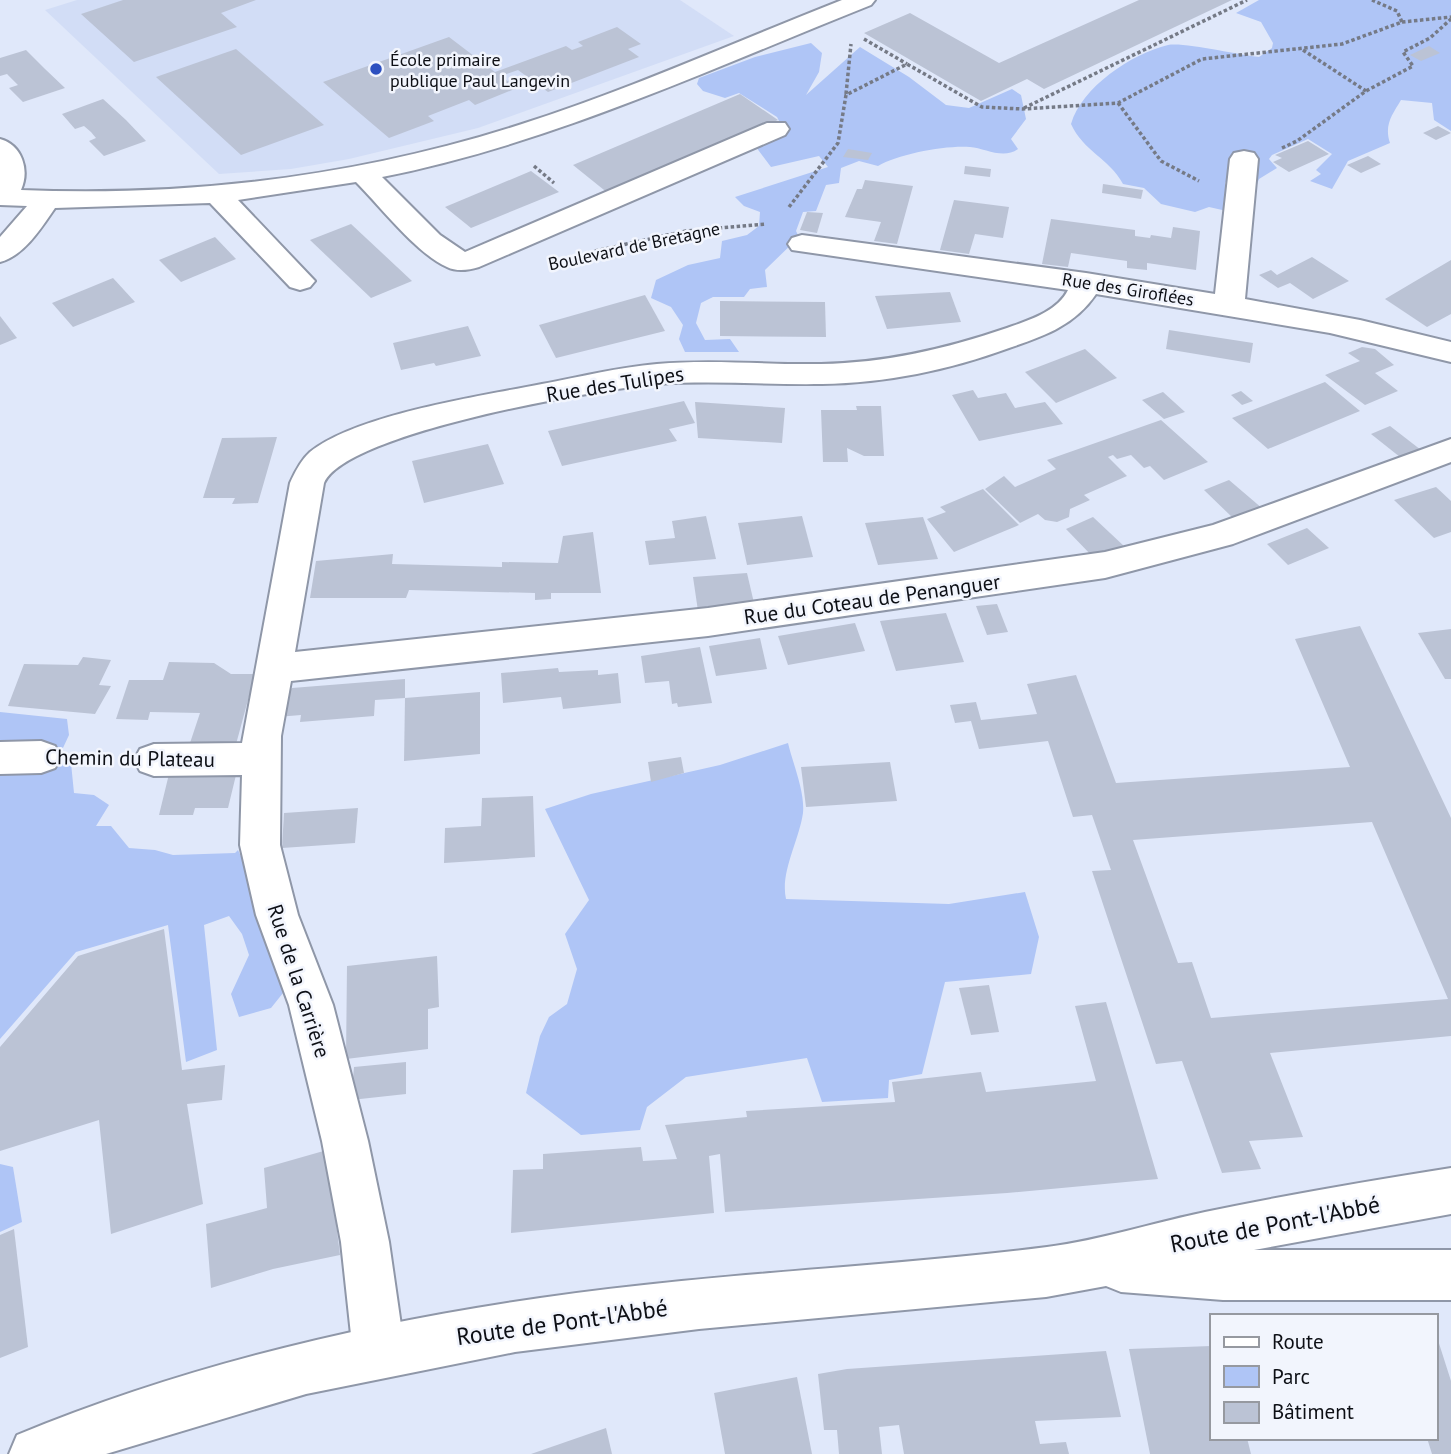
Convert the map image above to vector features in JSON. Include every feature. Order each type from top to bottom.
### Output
[{"type":"street","points":[[0,147],[14,166],[14,177],[1,197],[45,201],[118,201],[216,193],[363,173],[502,138],[583,111],[863,0]]},
{"type":"street","name":"Boulevard de Bretagne","points":[[363,173],[430,241],[457,261],[477,259],[776,129]]},
{"type":"street","points":[[1229,306],[1244,159]]},
{"type":"street","points":[[216,193],[300,281]]},
{"type":"street","points":[[0,253],[30,224],[45,201]]},
{"type":"street","name":"Rue des Giroflées","points":[[802,244],[1086,282],[1363,330],[1451,352]]},
{"type":"street","name":"Rue des Tulipes","points":[[286,607],[307,483],[313,468],[361,440],[517,400],[630,377],[705,372],[822,374],[913,365],[991,345],[1056,318],[1073,308],[1086,282]]},
{"type":"street","name":"Rue du Coteau de Penanguer","points":[[275,668],[708,622],[1105,565],[1234,530],[1451,450]]},
{"type":"street","name":"Rue de la Carrière","points":[[286,607],[260,759],[258,815],[265,873],[311,1005],[345,1141],[365,1242],[379,1353]]},
{"type":"street","name":"Chemin du Plateau","points":[[0,758],[41,757]]},
{"type":"street","name":"Chemin du Plateau","points":[[154,760],[260,759]]},
{"type":"street","name":"Route de Pont-l'Abbé","points":[[36,1454],[207,1396],[460,1335],[585,1316],[1101,1264],[1186,1240],[1326,1210],[1451,1191]]},
{"type":"street","name":"Route de Pont-l'Abbé","points":[[1101,1264],[1223,1275],[1451,1275]]},
{"type":"path","points":[[1022,109],[1247,0]]},
{"type":"path","points":[[1372,0],[1397,11],[1402,22]]},
{"type":"path","points":[[846,95],[907,64],[982,107],[1022,109],[1118,103],[1202,59],[1342,44],[1402,22],[1451,18]]},
{"type":"path","points":[[1244,159],[1271,153],[1297,141],[1366,91],[1413,66],[1403,52],[1430,38],[1451,18]]},
{"type":"path","points":[[785,211],[838,143],[846,95],[851,32]]},
{"type":"path","points":[[1303,50],[1366,91]]},
{"type":"path","points":[[1118,103],[1161,161],[1187,176],[1239,198]]},
{"type":"path","points":[[502,138],[559,187],[575,180],[607,203]]},
{"type":"path","name":"Boulevard de Bretagne","points":[[584,254],[686,231],[770,224]]},
{"type":"path","name":"Chemin du Plateau","points":[[41,757],[154,760]]},
{"type":"shaded area","name":"École primaire publique Paul Langevin","points":[[77,0],[680,0],[734,36],[478,128],[349,159],[291,169],[219,174],[45,10]]},
{"type":"green space","points":[[1259,0],[1451,0],[1451,131],[1434,120],[1432,103],[1401,100],[1388,125],[1390,143],[1348,161],[1332,189],[1310,181],[1321,174],[1316,170],[1332,154],[1308,139],[1272,155],[1269,159],[1277,168],[1259,179],[1256,187],[1233,175],[1225,183],[1230,191],[1231,212],[1209,207],[1195,212],[1161,204],[1144,188],[1123,184],[1111,167],[1082,141],[1071,124],[1086,97],[1124,64],[1168,45],[1259,57],[1272,48],[1273,43],[1261,22],[1236,13]]},
{"type":"green space","points":[[811,43],[822,53],[819,72],[806,95],[860,47],[909,77],[946,105],[969,108],[1012,89],[1021,95],[1026,119],[1011,139],[1018,149],[1000,153],[970,147],[948,147],[910,154],[878,166],[859,161],[841,168],[839,183],[826,185],[816,211],[803,212],[796,231],[799,237],[765,270],[767,287],[750,289],[744,297],[713,297],[701,303],[696,323],[705,340],[730,339],[739,352],[685,352],[679,339],[683,325],[671,307],[651,298],[656,280],[688,265],[720,258],[722,241],[747,235],[759,226],[760,212],[744,206],[735,197],[828,167],[819,156],[771,167],[756,147],[767,129],[779,121],[777,117],[739,93],[725,98],[703,91],[697,84],[699,78],[755,57]]},
{"type":"green space","points":[[0,712],[67,719],[69,735],[56,763],[71,763],[74,793],[94,795],[109,805],[96,826],[111,826],[129,848],[155,850],[173,855],[235,853],[238,850],[266,920],[283,993],[271,1008],[239,1017],[231,994],[249,955],[242,934],[229,916],[204,925],[217,1050],[186,1062],[168,925],[76,952],[0,1039]]},
{"type":"green space","points":[[788,743],[800,787],[803,813],[786,878],[786,899],[949,904],[1025,892],[1039,937],[1031,974],[945,982],[922,1074],[889,1080],[888,1098],[822,1102],[807,1058],[686,1077],[647,1107],[640,1130],[581,1135],[526,1093],[540,1036],[549,1017],[567,1004],[577,969],[565,934],[589,900],[545,809],[591,794],[720,765]]},
{"type":"green space","points":[[0,1164],[13,1167],[22,1222],[0,1232]]},
{"type":"building","points":[[123,0],[256,0],[221,13],[237,27],[134,62],[81,14]]},
{"type":"building","points":[[1139,0],[1232,0],[1044,89],[1027,79],[981,101],[864,33],[910,13],[999,63]]},
{"type":"building","points":[[617,27],[641,44],[628,49],[639,57],[548,92],[518,70],[501,76],[517,88],[475,105],[469,100],[428,116],[434,121],[389,138],[323,82],[449,37],[495,72],[566,46],[572,50],[583,46],[578,42]]},
{"type":"building","points":[[1429,46],[1440,53],[1421,61],[1410,55]]},
{"type":"building","points":[[236,49],[324,125],[241,155],[156,77]]},
{"type":"building","points":[[26,50],[65,88],[23,102],[9,88],[18,85],[7,74],[0,76],[0,58]]},
{"type":"building","points":[[740,94],[778,120],[609,194],[573,165]]},
{"type":"building","points":[[103,99],[146,141],[104,156],[89,141],[96,138],[91,132],[84,126],[75,129],[62,114]]},
{"type":"building","points":[[1438,126],[1451,133],[1436,140],[1423,133]]},
{"type":"building","points":[[1308,141],[1329,154],[1289,172],[1273,162],[1282,158],[1275,155]]},
{"type":"building","points":[[848,149],[872,153],[868,160],[843,157]]},
{"type":"building","points":[[1368,156],[1381,164],[1361,173],[1347,165]]},
{"type":"building","points":[[965,166],[991,169],[990,177],[964,174]]},
{"type":"building","points":[[531,171],[559,192],[471,228],[445,207]]},
{"type":"building","points":[[865,180],[913,186],[897,244],[874,241],[881,222],[845,217],[857,189],[862,189]]},
{"type":"building","points":[[1103,184],[1143,190],[1141,199],[1102,193]]},
{"type":"building","points":[[954,200],[1009,207],[1003,238],[975,234],[969,254],[940,250]]},
{"type":"building","points":[[807,212],[823,213],[817,233],[800,230]]},
{"type":"building","points":[[1051,219],[1135,230],[1135,236],[1150,238],[1151,235],[1171,238],[1173,227],[1200,231],[1196,270],[1147,263],[1147,270],[1127,268],[1127,261],[1071,253],[1068,267],[1042,264]]},
{"type":"building","points":[[351,224],[412,281],[371,298],[310,240]]},
{"type":"building","points":[[215,237],[236,259],[181,282],[159,260]]},
{"type":"building","points":[[1312,257],[1349,281],[1313,299],[1290,283],[1278,288],[1259,275],[1271,270],[1277,275]]},
{"type":"building","points":[[1451,260],[1451,314],[1427,327],[1385,299]]},
{"type":"building","points":[[113,278],[135,302],[73,327],[52,303]]},
{"type":"building","points":[[950,292],[961,322],[887,329],[875,296]]},
{"type":"building","points":[[645,295],[665,331],[556,358],[539,325]]},
{"type":"building","points":[[720,301],[825,302],[826,337],[720,336]]},
{"type":"building","points":[[0,316],[17,338],[0,345]]},
{"type":"building","points":[[468,326],[481,356],[401,370],[393,343]]},
{"type":"building","points":[[1169,330],[1253,343],[1250,363],[1166,349]]},
{"type":"building","points":[[1362,347],[1375,349],[1394,365],[1375,373],[1398,391],[1365,405],[1325,375],[1360,361],[1348,353]]},
{"type":"building","points":[[1085,349],[1117,378],[1056,403],[1025,372]]},
{"type":"building","points":[[1325,382],[1360,411],[1268,449],[1232,418]]},
{"type":"building","points":[[973,390],[978,398],[1006,393],[1015,408],[1045,402],[1063,424],[979,441],[952,395]]},
{"type":"building","points":[[1241,391],[1253,401],[1242,405],[1231,395]]},
{"type":"building","points":[[1163,392],[1185,412],[1164,419],[1142,400]]},
{"type":"building","points":[[684,401],[695,423],[669,429],[677,441],[562,466],[548,431]]},
{"type":"building","points":[[695,402],[785,408],[782,443],[698,438]]},
{"type":"building","points":[[856,406],[881,406],[884,456],[864,456],[847,448],[848,462],[823,462],[821,410],[857,410]]},
{"type":"building","points":[[1161,420],[1208,462],[1164,480],[1150,466],[1144,468],[1131,455],[1117,459],[1113,455],[1108,457],[1127,476],[1084,495],[1090,500],[1070,509],[1069,517],[1057,522],[1045,520],[1038,514],[1020,523],[985,489],[1004,476],[1015,487],[1056,469],[1047,460]]},
{"type":"building","points":[[1390,426],[1421,450],[1400,457],[1371,434]]},
{"type":"building","points":[[277,437],[258,503],[232,504],[235,498],[203,498],[222,438]]},
{"type":"building","points":[[488,444],[504,484],[424,503],[412,461]]},
{"type":"building","points":[[1229,480],[1263,509],[1233,518],[1204,490]]},
{"type":"building","points":[[1436,487],[1451,501],[1451,532],[1434,538],[1394,500]]},
{"type":"building","points":[[983,489],[1019,525],[954,552],[927,519],[946,512],[940,507]]},
{"type":"building","points":[[706,516],[716,559],[649,565],[645,541],[675,538],[672,521]]},
{"type":"building","points":[[802,516],[813,557],[747,565],[738,523]]},
{"type":"building","points":[[923,517],[938,559],[878,565],[865,523]]},
{"type":"building","points":[[1093,517],[1126,548],[1094,558],[1066,529]]},
{"type":"building","points":[[1307,528],[1329,548],[1288,565],[1267,544]]},
{"type":"building","points":[[593,532],[601,593],[551,593],[551,599],[535,600],[535,593],[409,590],[406,598],[310,598],[316,561],[393,554],[392,564],[502,567],[502,562],[558,563],[563,536]]},
{"type":"building","points":[[747,573],[754,603],[698,611],[693,577]]},
{"type":"building","points":[[997,604],[1008,632],[987,635],[976,606]]},
{"type":"building","points":[[946,613],[964,662],[896,671],[880,621]]},
{"type":"building","points":[[855,623],[865,651],[788,665],[778,636]]},
{"type":"building","points":[[1360,626],[1451,818],[1451,1036],[1270,1053],[1303,1137],[1249,1141],[1261,1169],[1222,1173],[1182,1061],[1156,1064],[1092,871],[1111,870],[1092,815],[1073,817],[1048,741],[979,749],[971,721],[955,723],[950,705],[976,702],[981,720],[1037,714],[1027,684],[1076,675],[1116,783],[1350,767],[1295,639]],"holes":[[[1372,822],[1448,999],[1211,1018],[1192,962],[1178,963],[1133,840]]]},
{"type":"building","points":[[1451,629],[1451,679],[1445,679],[1418,633]]},
{"type":"building","points":[[760,638],[767,669],[716,676],[709,646]]},
{"type":"building","points":[[700,647],[712,703],[678,707],[677,703],[672,704],[669,681],[645,683],[641,656]]},
{"type":"building","points":[[83,657],[111,660],[99,685],[111,686],[95,714],[8,706],[24,664],[78,665]]},
{"type":"building","points":[[169,662],[214,663],[231,674],[255,674],[235,748],[188,749],[200,713],[150,712],[148,720],[116,719],[129,680],[163,680]]},
{"type":"building","points":[[558,668],[559,672],[598,670],[598,675],[618,673],[621,703],[563,709],[561,697],[503,703],[501,673]]},
{"type":"building","points":[[405,679],[405,698],[375,700],[374,716],[300,722],[301,715],[277,717],[277,707],[292,688]]},
{"type":"building","points":[[480,692],[480,754],[404,761],[405,698]]},
{"type":"building","points":[[681,757],[684,773],[651,782],[648,762]]},
{"type":"building","points":[[890,762],[897,801],[806,807],[801,767]]},
{"type":"building","points":[[169,774],[236,775],[228,808],[195,808],[193,815],[159,815]]},
{"type":"building","points":[[533,796],[535,857],[444,863],[445,828],[481,826],[482,798]]},
{"type":"building","points":[[358,808],[355,843],[282,848],[284,813]]},
{"type":"building","points":[[164,929],[182,1070],[225,1065],[222,1100],[187,1104],[203,1204],[111,1234],[99,1120],[0,1151],[0,1047],[78,956]]},
{"type":"building","points":[[437,956],[439,1007],[428,1009],[428,1049],[346,1059],[347,966]]},
{"type":"building","points":[[989,985],[999,1032],[971,1035],[959,988]]},
{"type":"building","points":[[1106,1002],[1158,1179],[1007,1193],[725,1212],[720,1154],[709,1156],[714,1213],[511,1233],[513,1170],[543,1169],[543,1154],[641,1147],[643,1161],[677,1159],[665,1125],[747,1117],[746,1111],[895,1102],[892,1082],[981,1072],[986,1092],[1096,1081],[1075,1006]]},
{"type":"building","points":[[406,1062],[406,1094],[351,1100],[354,1067]]},
{"type":"building","points":[[327,1150],[340,1255],[273,1269],[211,1288],[206,1224],[267,1208],[264,1168]]},
{"type":"building","points":[[14,1229],[28,1347],[0,1358],[0,1235]]},
{"type":"building","points":[[1437,1337],[1451,1381],[1451,1454],[1432,1454],[1428,1440],[1437,1440]]},
{"type":"building","points":[[1210,1346],[1210,1440],[1248,1440],[1251,1454],[1150,1454],[1129,1349]]},
{"type":"building","points":[[1106,1351],[1121,1417],[1035,1421],[1040,1444],[1066,1442],[1069,1454],[904,1454],[899,1425],[879,1427],[882,1454],[839,1454],[837,1430],[824,1430],[818,1374],[847,1369]]},
{"type":"building","points":[[797,1377],[812,1454],[725,1454],[714,1393]]},
{"type":"building","points":[[606,1428],[612,1454],[531,1454]]},
{"type":"place","name":"École primaire publique Paul Langevin","points":[[376,69]]}]
